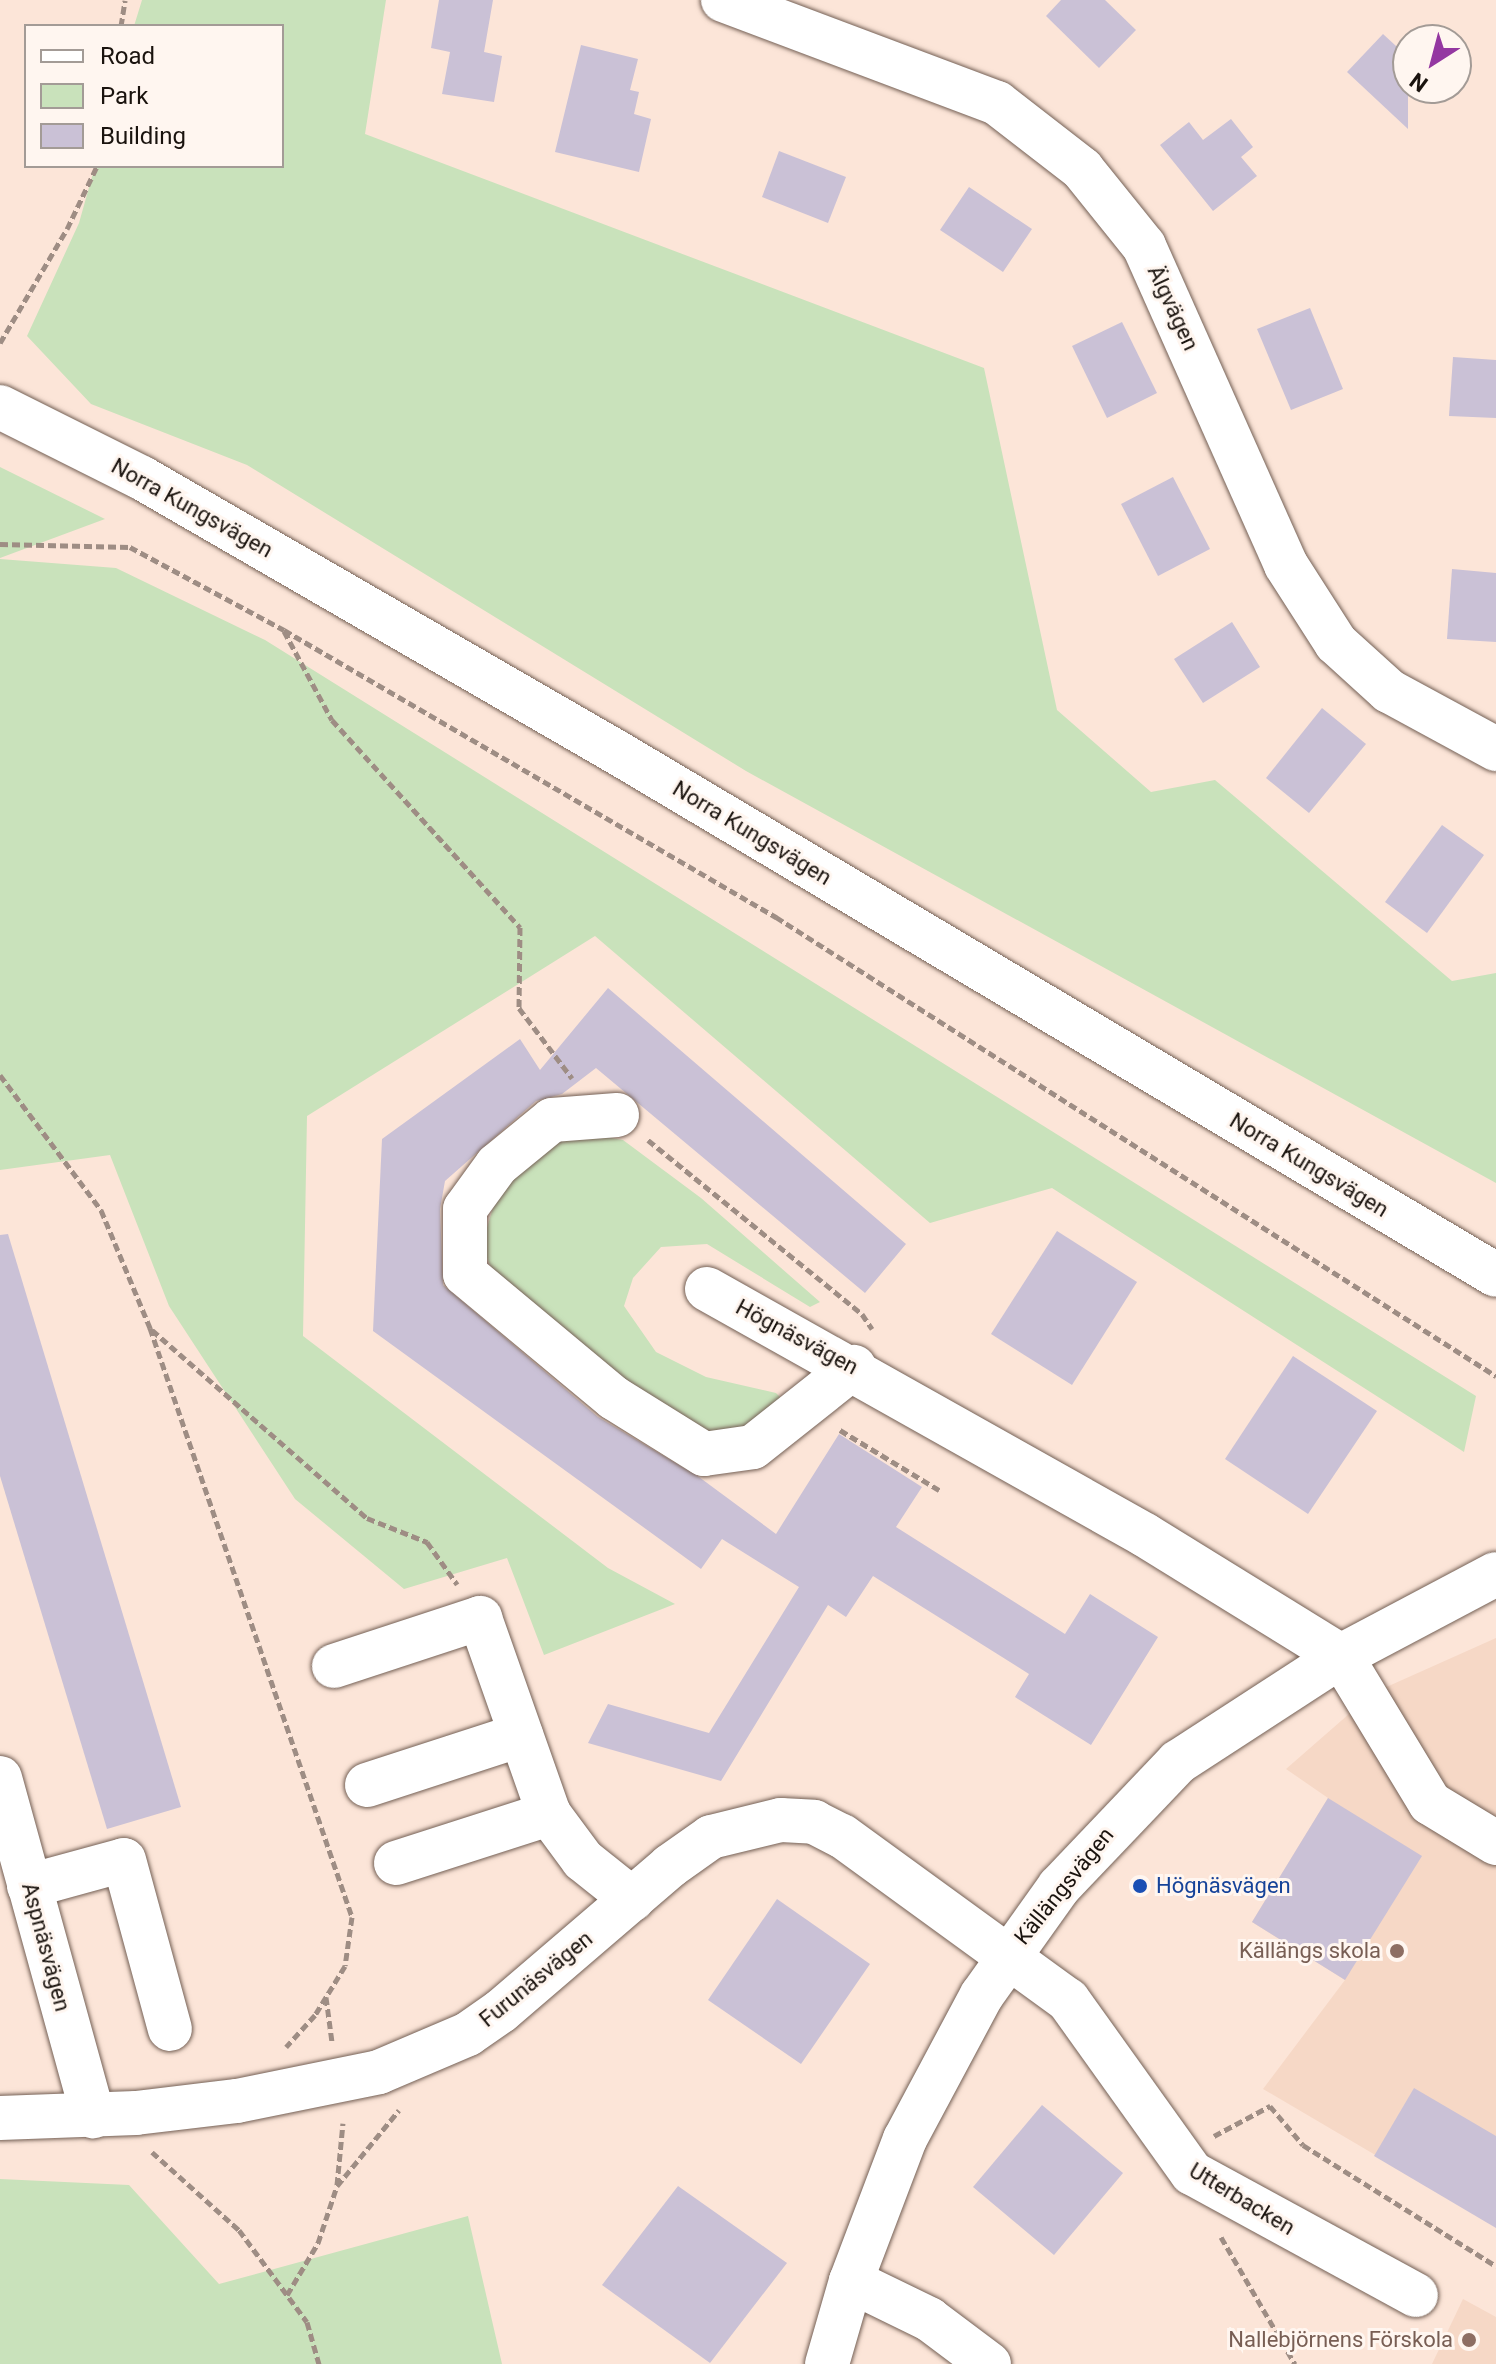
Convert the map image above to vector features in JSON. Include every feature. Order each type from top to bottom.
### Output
[{"type":"street","name":"Älgvägen","points":[[723,0],[997,103],[1082,169],[1144,246],[1286,565],[1336,643],[1389,691],[1496,749]]},
{"type":"street","name":"Norra Kungsvägen","points":[[0,407],[142,478],[591,738],[1496,1275]]},
{"type":"street","points":[[617,1115],[552,1120],[497,1165],[465,1209],[465,1274],[614,1398],[704,1454],[753,1447],[868,1375]]},
{"type":"street","name":"Högnäsvägen","points":[[707,1289],[868,1375],[1341,1656]]},
{"type":"street","name":"Källängsvägen","points":[[827,2364],[851,2281],[905,2139],[1008,1956],[1078,1865],[1178,1762],[1341,1656],[1496,1574]]},
{"type":"street","points":[[334,1666],[480,1618],[549,1814],[583,1860],[632,1899]]},
{"type":"street","points":[[1341,1656],[1430,1803],[1496,1843]]},
{"type":"street","points":[[367,1785],[521,1735]]},
{"type":"street","name":"Aspnäsvägen","points":[[0,1778],[93,2116]]},
{"type":"street","points":[[396,1863],[549,1814]]},
{"type":"street","name":"Furunäsvägen","points":[[0,2118],[136,2113],[237,2101],[379,2072],[468,2034],[501,2011],[632,1899],[711,1837],[781,1820],[814,1822],[842,1836],[1008,1956]]},
{"type":"street","points":[[29,1886],[124,1860],[170,2029]]},
{"type":"street","name":"Utterbacken","points":[[1008,1956],[1068,2000],[1096,2033],[1176,2156],[1192,2173],[1235,2200],[1416,2295]]},
{"type":"street","points":[[851,2281],[929,2319],[989,2364]]},
{"type":"path","points":[[121,24],[123,1]]},
{"type":"path","points":[[0,343],[67,229],[96,168]]},
{"type":"path","points":[[0,544],[130,547],[284,630],[776,917],[1496,1376]]},
{"type":"path","points":[[284,630],[332,720],[520,927],[519,1008],[544,1036],[571,1077],[862,1314],[881,1342],[868,1375]]},
{"type":"path","points":[[0,1075],[101,1210],[150,1328],[352,1917],[345,1966],[315,2015],[237,2101]]},
{"type":"path","points":[[150,1328],[367,1518],[427,1542],[480,1618]]},
{"type":"path","points":[[835,1427],[939,1490]]},
{"type":"path","points":[[287,2295],[318,2243],[337,2186],[384,2134],[411,2091],[403,2062]]},
{"type":"path","points":[[1176,2156],[1270,2106],[1303,2145],[1496,2266]]},
{"type":"path","points":[[136,2113],[151,2151],[239,2230],[307,2322],[319,2364]]},
{"type":"path","points":[[1217,2230],[1295,2364]]},
{"type":"shaded area","name":"Källängs skola","points":[[1496,1638],[1496,2226],[1263,2089],[1345,1980],[1252,1922],[1328,1798],[1286,1769],[1373,1693]]},
{"type":"shaded area","name":"Nallebjörnens Förskola","points":[[1463,2299],[1496,2317],[1496,2364],[1432,2364]]},
{"type":"green space","points":[[142,0],[386,0],[365,134],[984,368],[1057,710],[1151,792],[1215,780],[1452,981],[1496,973],[1496,1183],[746,771],[247,465],[91,404],[27,336],[79,223],[94,168],[284,168],[284,24],[135,24]]},
{"type":"green space","points":[[0,467],[105,519],[0,558]]},
{"type":"green space","points":[[0,559],[116,568],[265,640],[1476,1396],[1464,1452],[1052,1188],[930,1223],[595,936],[307,1116],[303,1336],[608,1568],[675,1604],[544,1655],[507,1558],[404,1589],[295,1499],[169,1306],[110,1155],[0,1170]]},
{"type":"green space","points":[[572,1131],[623,1140],[701,1198],[820,1302],[810,1307],[707,1244],[661,1247],[633,1278],[624,1306],[656,1352],[706,1377],[776,1393],[784,1401],[746,1436],[675,1429],[495,1279],[482,1244],[496,1198],[533,1147]]},
{"type":"green space","points":[[0,2179],[129,2185],[219,2284],[468,2216],[502,2364],[0,2364]]},
{"type":"building","points":[[439,0],[493,0],[484,52],[502,56],[494,102],[442,94],[450,52],[431,48]]},
{"type":"building","points":[[1061,0],[1105,0],[1136,30],[1099,68],[1046,16]]},
{"type":"building","points":[[1383,34],[1392,42],[1392,104],[1408,104],[1408,129],[1347,72]]},
{"type":"building","points":[[581,45],[638,59],[630,90],[639,92],[634,114],[651,119],[639,172],[555,152]]},
{"type":"building","points":[[1231,119],[1253,147],[1241,157],[1257,176],[1213,211],[1160,145],[1189,122],[1203,140]]},
{"type":"building","points":[[779,151],[846,177],[828,223],[762,197]]},
{"type":"building","points":[[969,187],[1032,229],[1003,272],[940,230]]},
{"type":"building","points":[[1310,308],[1343,389],[1291,410],[1257,329]]},
{"type":"building","points":[[1122,322],[1157,393],[1107,418],[1072,346]]},
{"type":"building","points":[[1453,357],[1496,360],[1496,418],[1449,416]]},
{"type":"building","points":[[1173,477],[1210,549],[1158,576],[1121,504]]},
{"type":"building","points":[[1452,569],[1496,573],[1496,642],[1447,639]]},
{"type":"building","points":[[1232,622],[1260,667],[1203,703],[1174,659]]},
{"type":"building","points":[[1322,708],[1366,744],[1309,813],[1266,778]]},
{"type":"building","points":[[1442,825],[1484,855],[1427,933],[1385,902]]},
{"type":"building","points":[[608,988],[906,1244],[865,1293],[596,1068],[562,1094],[536,1101],[445,1181],[440,1209],[443,1285],[598,1417],[699,1477],[776,1534],[839,1434],[922,1487],[896,1527],[1065,1634],[1090,1594],[1158,1637],[1091,1745],[1015,1697],[1029,1674],[873,1576],[846,1617],[828,1605],[721,1781],[588,1743],[608,1704],[709,1733],[799,1587],[722,1539],[701,1569],[373,1331],[382,1139],[520,1039],[540,1070]]},
{"type":"building","points":[[1057,1231],[1137,1282],[1072,1385],[991,1334]]},
{"type":"building","points":[[8,1234],[181,1807],[107,1829],[0,1476],[0,1235]]},
{"type":"building","points":[[1293,1356],[1377,1411],[1308,1514],[1225,1459]]},
{"type":"building","points":[[1328,1798],[1422,1856],[1345,1980],[1252,1922]]},
{"type":"building","points":[[777,1899],[870,1964],[801,2064],[708,2000]]},
{"type":"building","points":[[1414,2088],[1496,2136],[1496,2228],[1374,2156]]},
{"type":"building","points":[[1042,2105],[1123,2173],[1054,2255],[973,2187]]},
{"type":"building","points":[[678,2186],[787,2263],[710,2363],[602,2285]]},
{"type":"place","name":"Högnäsvägen","points":[[1140,1886]]},
{"type":"place","name":"Källängs skola","points":[[1397,1951]]},
{"type":"place","name":"Nallebjörnens Förskola","points":[[1469,2340]]}]
